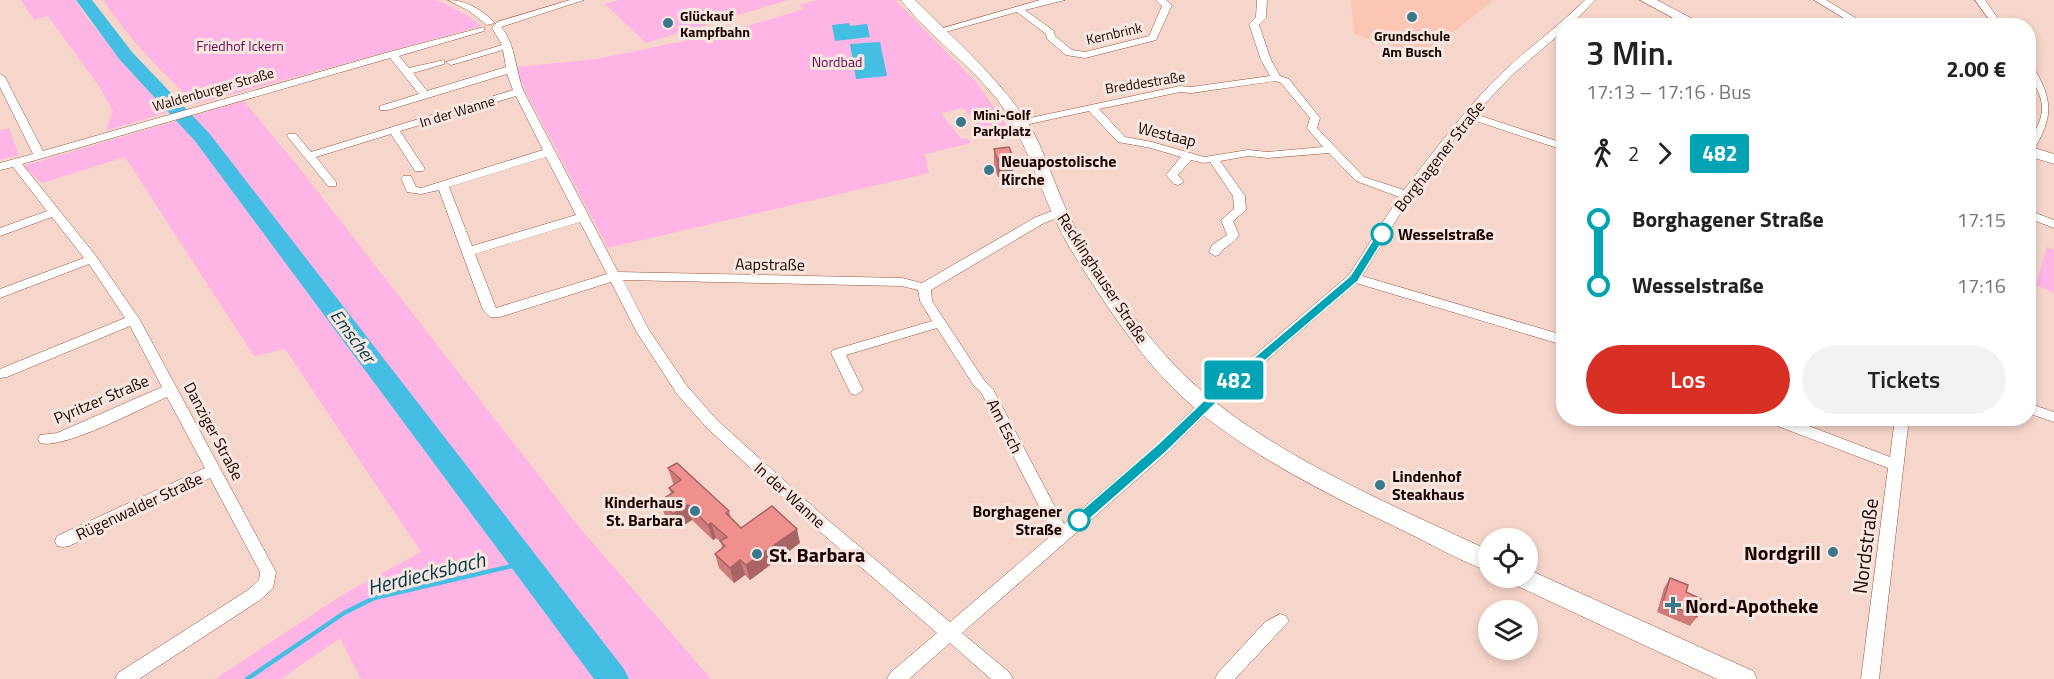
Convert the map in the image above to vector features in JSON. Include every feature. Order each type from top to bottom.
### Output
[{"type":"street","name":"In der Wanne","points":[[453,0],[472,9],[503,35],[519,92],[549,152],[643,331],[682,390],[712,424],[823,525],[1004,679]]},
{"type":"street","points":[[492,26],[579,0]]},
{"type":"street","name":"Recklinghauser Straße","points":[[908,0],[991,84],[1020,123],[1059,213],[1127,321],[1160,362],[1206,405],[1233,426],[1329,484],[1478,556]]},
{"type":"street","points":[[938,31],[1047,1],[1060,0]]},
{"type":"street","name":"Kernbrink","points":[[1018,9],[1051,33],[1050,37],[1069,53],[1084,55],[1153,38],[1167,5],[1161,0]]},
{"type":"street","points":[[1262,0],[1261,18],[1254,24],[1266,60],[1276,78],[1285,81],[1315,118],[1312,128],[1360,179],[1406,195]]},
{"type":"street","name":"Borghagener Straße","points":[[1571,18],[1590,0]]},
{"type":"street","points":[[1647,0],[1684,18]]},
{"type":"street","points":[[1819,0],[1851,18]]},
{"type":"street","points":[[1980,0],[1993,18]]},
{"type":"street","name":"Waldenburger Straße","points":[[0,167],[492,26]]},
{"type":"street","name":"Borghagener Straße","points":[[896,679],[1162,449],[1206,405],[1354,279],[1406,195],[1468,115],[1508,73],[1556,32]]},
{"type":"street","points":[[407,72],[507,46]]},
{"type":"street","name":"In der Wanne","points":[[392,54],[425,95]]},
{"type":"street","name":"In der Wanne","points":[[384,108],[511,69]]},
{"type":"street","points":[[2036,74],[2049,89],[2051,119],[2036,140]]},
{"type":"street","points":[[0,77],[5,96],[39,155]]},
{"type":"street","name":"Breddestraße","points":[[1020,123],[1180,89],[1191,90],[1276,78]]},
{"type":"street","name":"In der Wanne","points":[[308,156],[519,92]]},
{"type":"street","name":"Westaap","points":[[1091,107],[1122,140],[1152,145],[1204,160],[1248,153],[1268,155],[1332,149]]},
{"type":"street","points":[[1468,115],[1556,145]]},
{"type":"street","name":"In der Wanne","points":[[394,129],[418,169]]},
{"type":"street","points":[[292,136],[332,184]]},
{"type":"street","points":[[406,178],[411,190],[421,191],[549,152]]},
{"type":"street","points":[[2036,153],[2054,159]]},
{"type":"street","points":[[1178,182],[1172,175],[1188,156]]},
{"type":"street","name":"Westaap","points":[[1213,159],[1239,196],[1240,210],[1227,220],[1233,235],[1231,239],[1216,248],[1215,252]]},
{"type":"street","name":"Danziger Straße","points":[[15,162],[92,259],[133,320],[268,572],[267,583],[254,595],[124,679]]},
{"type":"street","points":[[443,185],[490,310],[495,314],[615,276]]},
{"type":"street","points":[[0,232],[55,212]]},
{"type":"street","points":[[924,288],[1040,220],[1059,213]]},
{"type":"street","points":[[467,252],[583,217]]},
{"type":"street","points":[[2036,217],[2054,224]]},
{"type":"street","points":[[0,294],[92,259]]},
{"type":"street","name":"Aapstraße","points":[[615,276],[902,282],[924,288]]},
{"type":"street","points":[[1354,279],[1556,333]]},
{"type":"street","name":"Am Esch","points":[[924,288],[926,301],[939,323],[979,383],[986,389],[1062,535]]},
{"type":"street","points":[[2,374],[133,320]]},
{"type":"street","points":[[856,390],[838,353],[939,323]]},
{"type":"street","name":"Pyritzer Straße","points":[[45,439],[59,438],[171,388]]},
{"type":"street","points":[[2036,411],[2054,417]]},
{"type":"street","points":[[1793,426],[1896,465]]},
{"type":"street","name":"Nordstraße","points":[[1870,679],[1901,426]]},
{"type":"street","name":"Rügenwalder Straße","points":[[63,541],[214,470]]},
{"type":"street","points":[[1538,584],[1744,679]]},
{"type":"street","points":[[1224,679],[1271,627],[1280,621]]},
{"type":"shaded area","name":"Grundschule Am Busch","points":[[1351,0],[1493,1],[1424,55],[1354,34]]},
{"type":"shaded area","points":[[1174,130],[1178,134],[1194,139],[1184,150],[1157,138],[1154,134]]},
{"type":"green space","points":[[21,0],[75,0],[91,23],[168,112],[106,131],[113,111],[99,86],[48,16],[34,20]]},
{"type":"green space","name":"Friedhof Ickern","points":[[103,0],[437,0],[467,15],[481,26],[196,104],[146,55]]},
{"type":"green space","name":"Glückauf Kampfbahn","points":[[619,0],[788,0],[646,43],[605,4]]},
{"type":"green space","name":"Nordbad","points":[[817,0],[895,0],[976,82],[1009,129],[978,137],[975,132],[982,130],[963,108],[941,113],[961,139],[967,138],[971,143],[925,154],[929,173],[608,248],[525,90],[516,67],[597,59],[731,31],[804,9],[799,5]]},
{"type":"green space","points":[[244,101],[297,165],[579,527],[711,679],[361,679],[340,638],[281,679],[215,679],[344,594],[421,552],[285,349],[254,356],[125,157],[42,183],[23,166]]},
{"type":"green space","points":[[9,128],[19,155],[0,160],[0,130]]},
{"type":"green space","points":[[2047,247],[2054,250],[2054,293],[2036,285]]},
{"type":"water","points":[[849,23],[850,26],[867,24],[870,37],[835,41],[832,25]]},
{"type":"water","points":[[880,42],[887,76],[856,79],[850,44]]},
{"type":"building","points":[[1009,147],[1013,157],[997,159],[994,149]]},
{"type":"building","points":[[677,463],[729,511],[726,513],[741,528],[772,506],[797,529],[746,565],[740,560],[730,568],[715,554],[725,546],[720,541],[727,537],[711,523],[708,525],[688,505],[673,514],[660,501],[674,492],[669,488],[681,480],[668,468]]},
{"type":"building","points":[[1670,578],[1688,585],[1686,592],[1701,599],[1697,617],[1663,602]]},
{"type":"waterway","name":"Emscher","points":[[84,0],[126,56],[202,137],[613,679]]},
{"type":"waterway","name":"Herdiecksbach","points":[[247,679],[344,613],[374,598],[525,563]]},
{"type":"bus line","name":"482","points":[[1079,520],[1162,449],[1215,397],[1354,279],[1382,234]]},
{"type":"place","name":"Grundschule Am Busch","points":[[1412,17]]},
{"type":"place","name":"Glückauf Kampfbahn","points":[[668,23]]},
{"type":"place","name":"Mini-Golf Parkplatz","points":[[961,122]]},
{"type":"place","name":"Neuapostolische Kirche","points":[[989,170]]},
{"type":"place","name":"Wesselstraße","points":[[1382,234]]},
{"type":"place","name":"Lindenhof Steakhaus","points":[[1380,485]]},
{"type":"place","name":"Kinderhaus St. Barbara","points":[[695,511]]},
{"type":"place","name":"Borghagener Straße","points":[[1079,520]]},
{"type":"place","name":"Nordgrill","points":[[1833,552]]},
{"type":"place","name":"St. Barbara","points":[[757,554]]},
{"type":"place","name":"Nord-Apotheke","points":[[1673,605]]}]
